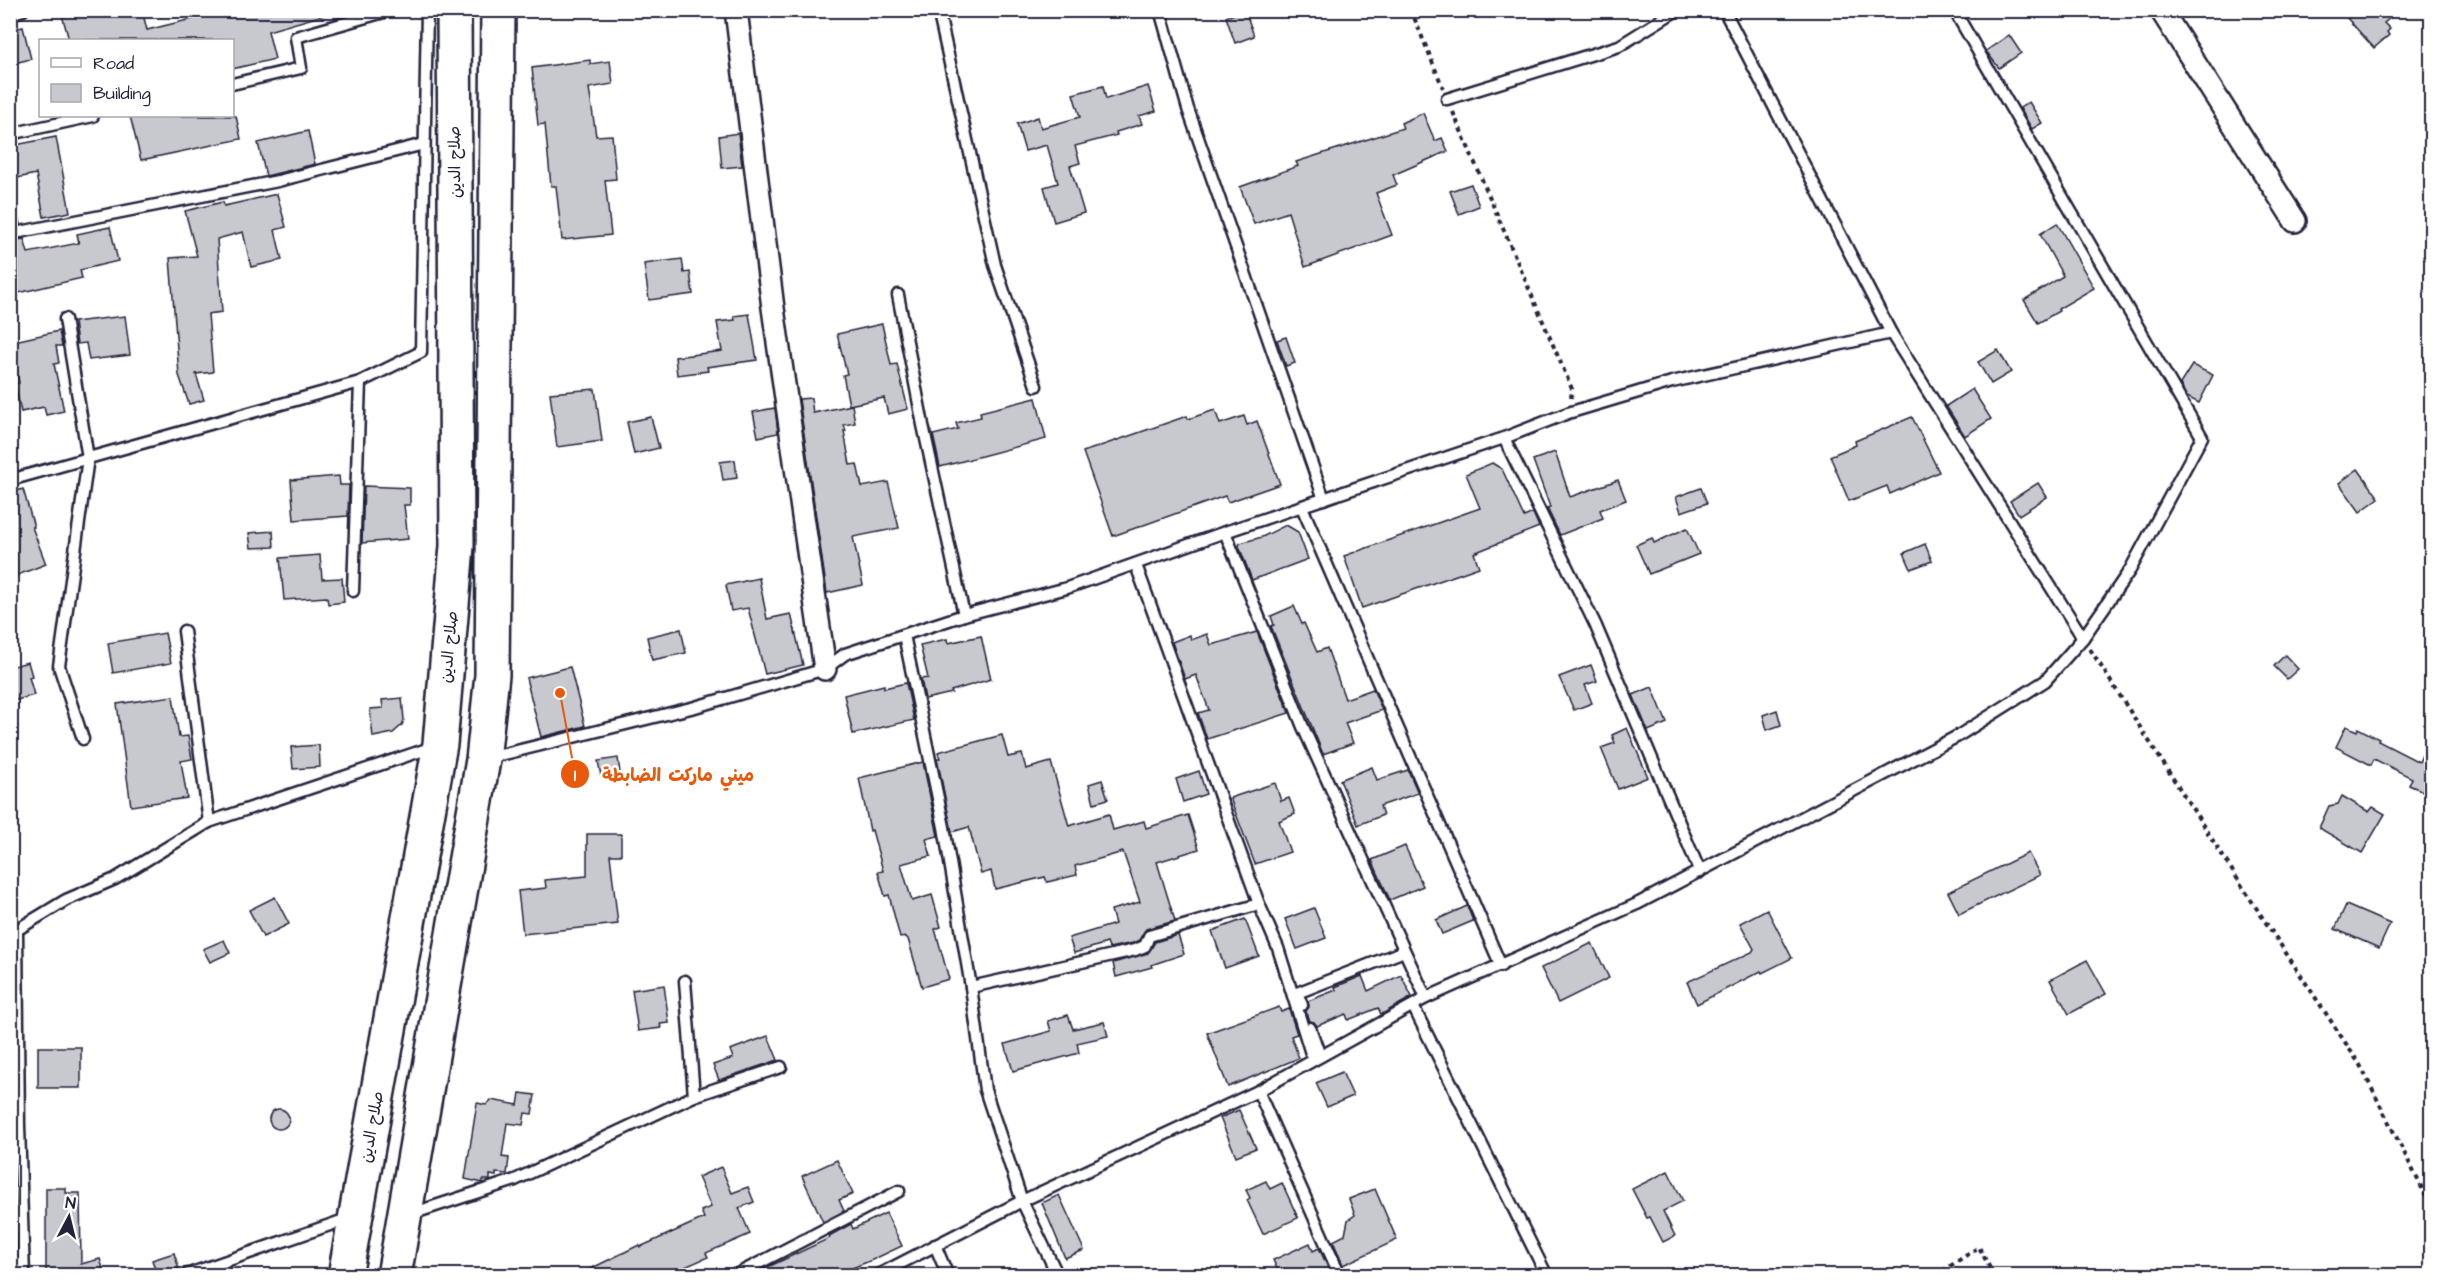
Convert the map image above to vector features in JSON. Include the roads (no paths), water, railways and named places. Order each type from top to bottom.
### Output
[{"type":"highway","name":"صلاح الدين","points":[[345,1275],[441,744],[457,546],[454,10]]},
{"type":"highway","points":[[394,1275],[483,760],[492,675],[498,10]]},
{"type":"street","points":[[736,10],[773,308],[825,669]]},
{"type":"street","points":[[2161,10],[2295,221]]},
{"type":"lane","points":[[10,14],[23,10]]},
{"type":"lane","points":[[234,84],[301,68],[296,37],[391,10]]},
{"type":"lane","points":[[10,480],[360,382],[421,352],[427,10]]},
{"type":"lane","points":[[938,10],[995,264],[1036,386]]},
{"type":"lane","points":[[1160,10],[1188,109],[1324,499]]},
{"type":"lane","points":[[1447,99],[1619,46],[1677,10]]},
{"type":"lane","points":[[1724,10],[1891,333],[2083,638]]},
{"type":"lane","points":[[876,1275],[1022,1201],[1258,1091],[1426,998],[1501,966],[1700,872],[1958,736],[2044,681],[2083,638],[2130,570],[2202,436],[1954,10]]},
{"type":"lane","points":[[10,135],[89,117]]},
{"type":"lane","points":[[10,234],[278,181],[424,144]]},
{"type":"lane","points":[[898,295],[964,615]]},
{"type":"lane","points":[[65,319],[88,458],[59,666],[83,740]]},
{"type":"lane","points":[[483,760],[695,707],[825,669],[845,654],[964,615],[1067,588],[1504,438],[1568,413],[1672,382],[1891,333]]},
{"type":"lane","points":[[353,591],[360,382]]},
{"type":"lane","points":[[1504,438],[1595,624],[1700,872]]},
{"type":"lane","points":[[1302,507],[1501,966]]},
{"type":"lane","points":[[1225,532],[1303,727],[1426,998]]},
{"type":"lane","points":[[1136,565],[1259,904],[1278,948],[1316,1058]]},
{"type":"lane","points":[[184,631],[209,822]]},
{"type":"lane","points":[[904,635],[944,827],[971,987],[985,1090],[1022,1201],[1058,1275]]},
{"type":"lane","points":[[24,1275],[14,932],[66,900],[115,879],[209,822],[441,744]]},
{"type":"lane","points":[[971,987],[1135,950],[1145,946],[1149,936],[1259,904]]},
{"type":"lane","points":[[1316,1058],[1298,993],[1404,951]]},
{"type":"lane","points":[[685,981],[694,1096]]},
{"type":"lane","points":[[1413,1006],[1547,1275]]},
{"type":"lane","points":[[405,1216],[514,1180],[694,1096],[781,1067]]},
{"type":"lane","points":[[1258,1091],[1340,1275]]},
{"type":"lane","points":[[734,1275],[899,1191]]},
{"type":"lane","points":[[183,1275],[356,1216]]},
{"type":"lane","points":[[935,1245],[948,1275]]},
{"type":"place","name":"ميني ماركت الضابطة","points":[[560,693]]}]
